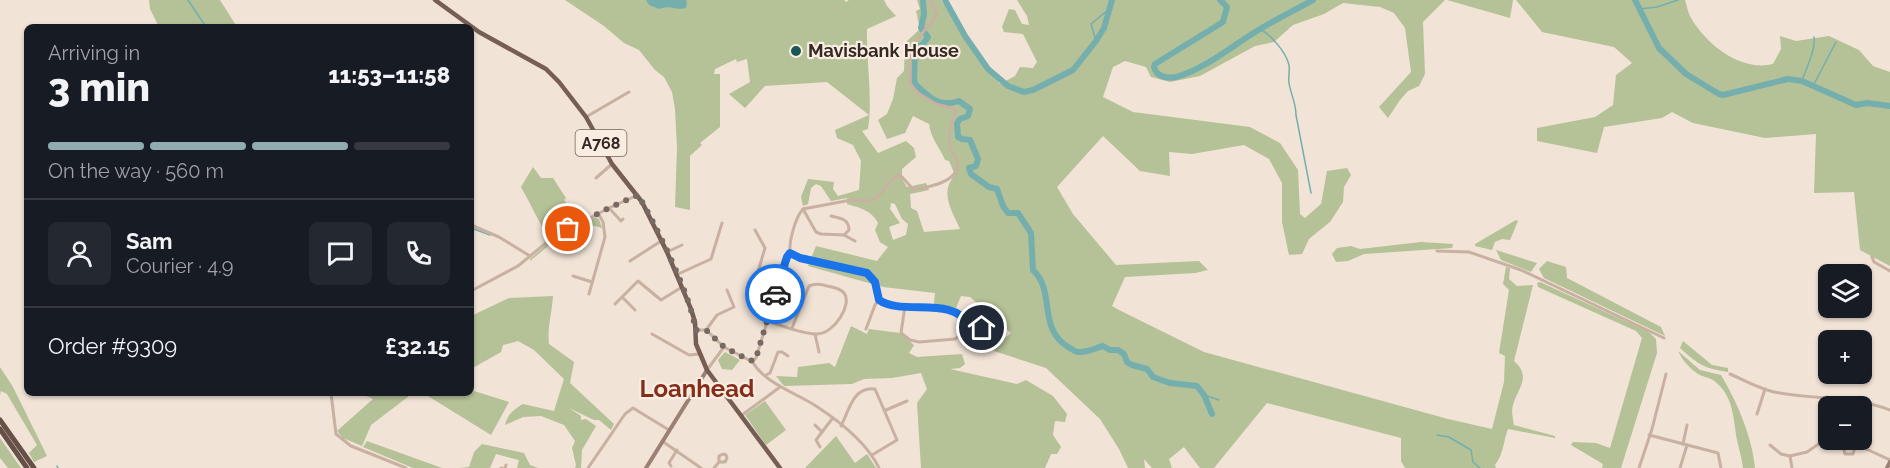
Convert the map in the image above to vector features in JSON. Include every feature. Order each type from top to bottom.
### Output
[{"type":"highway","points":[[1,420],[34,468]]},
{"type":"highway","points":[[0,429],[27,468]]},
{"type":"main road","name":"A768","points":[[435,0],[467,24]]},
{"type":"main road","name":"A768","points":[[474,29],[552,75],[586,117],[612,164],[638,195],[661,241],[691,309],[699,354],[707,370],[780,468]]},
{"type":"main road","points":[[646,468],[707,370]]},
{"type":"main road","points":[[1887,468],[1890,461]]},
{"type":"street","points":[[752,361],[756,358],[790,253],[798,217],[803,210],[850,200],[870,201],[876,198],[897,175],[913,189],[938,184],[947,180],[956,169],[957,163],[950,149],[950,128],[956,111],[936,104],[918,93],[910,84],[911,47],[937,15],[930,0]]},
{"type":"street","points":[[586,117],[629,92]]},
{"type":"street","points":[[596,178],[612,164]]},
{"type":"street","points":[[597,167],[602,173]]},
{"type":"street","points":[[474,289],[518,266],[552,238],[638,195]]},
{"type":"street","points":[[609,208],[621,221],[623,219]]},
{"type":"street","points":[[803,210],[816,232],[844,235],[855,241]]},
{"type":"street","points":[[589,294],[605,230],[598,213]]},
{"type":"street","points":[[831,216],[844,219],[848,223],[849,230],[844,235]]},
{"type":"street","points":[[676,275],[711,259],[722,224]]},
{"type":"street","points":[[474,226],[492,233],[530,256]]},
{"type":"street","points":[[755,230],[765,248],[754,285],[757,289],[775,294]]},
{"type":"street","points":[[631,260],[661,241]]},
{"type":"street","points":[[603,243],[608,245]]},
{"type":"street","points":[[666,252],[682,245]]},
{"type":"street","points":[[1437,251],[1469,252],[1521,270],[1664,338]]},
{"type":"street","points":[[790,253],[800,258],[867,273],[875,282],[879,300]]},
{"type":"street","points":[[1872,257],[1874,262],[1890,271]]},
{"type":"street","points":[[573,276],[592,282]]},
{"type":"street","points":[[615,304],[638,281],[661,300],[682,286]]},
{"type":"street","points":[[767,321],[792,328],[815,334],[825,333],[838,323],[846,300],[844,293],[841,290],[819,284],[809,286],[792,328]]},
{"type":"street","points":[[706,330],[717,315],[734,308],[727,290]]},
{"type":"street","points":[[622,297],[635,310]]},
{"type":"street","points":[[630,305],[636,299]]},
{"type":"street","points":[[879,300],[892,306],[955,312],[961,315],[967,324],[982,328]]},
{"type":"street","points":[[866,329],[879,300]]},
{"type":"street","points":[[905,306],[901,333],[910,340],[919,342],[955,339],[963,335],[967,324]]},
{"type":"street","points":[[695,330],[706,330],[724,347],[752,361],[780,387],[817,406],[872,455],[879,468]]},
{"type":"street","points":[[652,334],[689,355],[699,354]]},
{"type":"street","points":[[815,334],[819,352]]},
{"type":"street","points":[[707,370],[724,347]]},
{"type":"street","points":[[766,376],[770,373],[778,352],[788,357]]},
{"type":"street","points":[[1639,468],[1665,374]]},
{"type":"street","points":[[1730,375],[1765,389],[1786,394],[1818,396]]},
{"type":"street","points":[[742,415],[780,387]]},
{"type":"street","points":[[841,426],[853,398],[870,388],[877,391],[897,440],[872,455]]},
{"type":"street","points":[[1756,412],[1765,389]]},
{"type":"street","points":[[331,396],[336,434],[341,439],[351,446],[404,468]]},
{"type":"street","points":[[886,411],[907,401]]},
{"type":"street","points":[[1872,404],[1890,410]]},
{"type":"street","points":[[588,468],[625,414],[633,408],[669,430]]},
{"type":"street","points":[[820,447],[816,440],[832,419]]},
{"type":"street","points":[[815,425],[822,432]]},
{"type":"street","points":[[1680,468],[1687,425]]},
{"type":"street","points":[[1649,435],[1718,453],[1721,468]]},
{"type":"street","points":[[662,441],[701,468]]},
{"type":"street","points":[[1770,445],[1781,454],[1790,456],[1808,452],[1818,444]]},
{"type":"street","points":[[671,466],[669,463],[677,450]]},
{"type":"street","points":[[1843,450],[1843,453],[1851,455],[1854,450]]},
{"type":"street","points":[[1872,450],[1890,461]]},
{"type":"street","points":[[1790,456],[1792,468]]},
{"type":"street","points":[[714,468],[719,462]]},
{"type":"green space","points":[[149,0],[220,0],[235,24],[158,24],[150,9]]},
{"type":"green space","points":[[565,0],[844,0],[846,2],[849,0],[884,0],[896,16],[867,29],[870,92],[869,117],[868,129],[862,131],[878,153],[906,141],[914,148],[916,157],[902,169],[902,179],[907,187],[926,183],[929,190],[910,194],[911,208],[917,211],[924,232],[960,229],[947,195],[950,182],[955,175],[949,161],[945,160],[933,138],[929,124],[913,116],[905,133],[887,139],[878,120],[887,114],[897,78],[904,71],[905,43],[920,29],[916,11],[920,9],[917,0],[941,0],[985,66],[1000,84],[1015,76],[1020,67],[1033,68],[1037,62],[1023,34],[1004,32],[1002,27],[1009,9],[1015,10],[1022,24],[1029,25],[1027,16],[1017,0],[1445,0],[1423,22],[1425,74],[1419,86],[1408,91],[1388,118],[1379,107],[1411,72],[1405,28],[1394,13],[1380,7],[1343,3],[1324,14],[1293,25],[1274,42],[1255,46],[1200,76],[1170,82],[1151,77],[1146,67],[1125,61],[1113,67],[1103,97],[1133,112],[1250,127],[1280,143],[1298,170],[1300,214],[1305,218],[1321,204],[1327,171],[1347,168],[1351,175],[1344,187],[1343,202],[1330,222],[1309,239],[1302,254],[1289,255],[1282,222],[1282,183],[1269,159],[1244,145],[1192,154],[1169,152],[1170,176],[1140,171],[1103,136],[1057,187],[1073,214],[1116,265],[1199,261],[1208,270],[1195,273],[1125,277],[1112,306],[1119,310],[1204,352],[1492,429],[1504,382],[1505,356],[1499,353],[1509,290],[1503,284],[1506,267],[1510,268],[1509,279],[1517,286],[1533,285],[1514,361],[1523,377],[1512,407],[1514,425],[1555,436],[1555,438],[1508,429],[1502,452],[1495,465],[1496,468],[1405,468],[1401,461],[1401,438],[1267,403],[1214,468],[1200,468],[1184,447],[1169,459],[1172,468],[1152,468],[1144,459],[1145,468],[1128,468],[1100,419],[1046,368],[991,350],[1011,333],[970,297],[961,296],[956,308],[934,304],[935,293],[883,287],[808,266],[816,246],[877,261],[888,247],[880,242],[875,230],[878,223],[872,215],[847,204],[847,198],[831,201],[821,186],[816,184],[811,188],[808,204],[803,206],[801,197],[808,179],[834,182],[833,189],[838,196],[859,190],[861,161],[853,145],[837,138],[835,130],[869,115],[827,82],[765,86],[745,108],[729,94],[750,82],[747,59],[737,62],[736,59],[715,69],[714,74],[720,74],[720,127],[700,143],[702,145],[690,156],[690,210],[675,207],[677,148],[672,92],[664,77],[655,70],[639,50],[624,43],[604,26]],"holes":[[[891,203],[895,204],[902,219],[908,224],[906,235],[893,240],[889,227],[900,223],[890,209]]]},
{"type":"green space","points":[[1447,0],[1513,0],[1510,18]]},
{"type":"green space","points":[[1516,0],[1685,0],[1691,18],[1706,38],[1737,60],[1749,64],[1773,64],[1781,49],[1780,36],[1796,41],[1829,36],[1859,50],[1873,66],[1890,72],[1890,266],[1860,250],[1854,192],[1814,193],[1816,134],[1765,138],[1693,123],[1672,112],[1662,118],[1604,127],[1597,153],[1537,141],[1537,128],[1595,117],[1613,105],[1616,75],[1632,63],[1614,47],[1542,32]]},
{"type":"green space","points":[[533,167],[541,178],[553,178],[566,198],[564,200],[580,218],[579,221],[549,237],[521,187]]},
{"type":"green space","points":[[594,217],[599,219],[602,228],[587,224],[553,242],[530,261],[553,239]]},
{"type":"green space","points":[[1516,220],[1518,221],[1510,240],[1502,239],[1495,242],[1492,250],[1475,246],[1475,244]]},
{"type":"green space","points":[[1421,242],[1453,244],[1452,248],[1364,254],[1348,261],[1336,262],[1332,254],[1337,248],[1351,246],[1360,249]]},
{"type":"green space","points":[[1496,250],[1537,263],[1531,272],[1501,260]]},
{"type":"green space","points":[[1547,261],[1566,267],[1567,278],[1661,327],[1665,336],[1544,278],[1539,269]]},
{"type":"green space","points":[[1540,282],[1649,332],[1656,339],[1657,353],[1621,468],[1602,468],[1603,464],[1571,445],[1573,442],[1596,443],[1610,448],[1642,338],[1636,331],[1538,287],[1537,283]]},
{"type":"green space","points":[[553,296],[549,344],[574,362],[570,383],[614,424],[611,430],[599,420],[594,420],[569,408],[581,416],[581,420],[586,419],[596,426],[582,450],[581,468],[575,468],[572,448],[575,441],[564,425],[541,416],[523,417],[505,425],[511,413],[523,404],[554,411],[564,379],[534,350],[518,341],[503,345],[501,352],[474,367],[474,315],[509,298]]},
{"type":"green space","points":[[851,326],[867,334],[869,329],[900,333],[914,345],[909,353],[917,357],[962,354],[965,364],[960,368],[950,369],[1017,384],[1026,380],[1053,396],[1067,414],[1065,422],[1055,421],[1053,435],[1061,447],[1057,454],[1051,454],[1045,468],[921,468],[917,403],[927,389],[921,373],[892,378],[864,379],[852,384],[784,386],[776,376],[797,377],[798,367],[829,363],[835,367]]},
{"type":"green space","points":[[1683,341],[1712,365],[1728,368],[1728,372],[1697,362],[1680,348]]},
{"type":"green space","points":[[1678,351],[1700,370],[1721,375],[1743,420],[1751,444],[1755,468],[1743,468],[1731,407],[1725,393],[1713,380],[1700,375],[1690,367]]},
{"type":"green space","points":[[725,352],[740,360],[732,370],[722,369],[718,360]]},
{"type":"green space","points":[[0,367],[13,387],[47,456],[34,462],[29,453],[37,445],[7,394],[1,391],[0,395]]},
{"type":"green space","points":[[474,391],[509,402],[491,435],[428,396],[474,396]]},
{"type":"green space","points":[[366,396],[409,396],[371,425],[362,446],[343,438],[337,431],[373,399]]},
{"type":"green space","points":[[765,401],[786,430],[766,445],[745,415]]},
{"type":"green space","points":[[836,436],[855,463],[867,454],[876,468],[805,468]]},
{"type":"green space","points":[[0,438],[21,468],[8,468],[0,458]]},
{"type":"green space","points":[[367,441],[442,468],[413,468],[363,447]]},
{"type":"green space","points":[[482,444],[524,453],[530,465],[538,468],[517,468],[519,460],[496,454],[490,468],[459,468],[469,467],[474,452]]},
{"type":"water","points":[[646,0],[687,1],[686,8],[659,9],[649,5]]},
{"type":"waterway","points":[[188,0],[204,24]]},
{"type":"waterway","points":[[923,0],[924,14],[921,28],[928,37],[915,49],[914,80],[916,85],[935,100],[946,103],[959,101],[970,109],[968,116],[957,123],[958,137],[970,140],[978,159],[976,166],[969,168],[971,174],[989,187],[997,189],[1008,213],[1018,213],[1031,233],[1033,270],[1044,288],[1049,320],[1059,339],[1077,352],[1103,346],[1110,350],[1118,350],[1124,354],[1127,362],[1147,369],[1153,377],[1170,383],[1197,386],[1204,395],[1212,414]]},
{"type":"waterway","points":[[945,0],[965,36],[988,69],[1008,86],[1024,92],[1033,90],[1073,70],[1104,28],[1112,0]]},
{"type":"waterway","points":[[1220,0],[1227,7],[1223,22],[1155,64],[1155,70],[1159,75],[1169,78],[1195,70],[1267,25],[1313,0]]},
{"type":"waterway","points":[[1635,0],[1659,48],[1686,74],[1719,94],[1723,95],[1788,79],[1802,81],[1856,105],[1867,103],[1890,106]]},
{"type":"waterway","points":[[1639,9],[1657,7],[1678,0]]},
{"type":"waterway","points":[[1096,41],[1091,24],[1108,10]]},
{"type":"waterway","points":[[1260,29],[1278,44],[1289,65],[1289,83],[1311,193]]},
{"type":"waterway","points":[[1802,81],[1812,53],[1814,37]]},
{"type":"waterway","points":[[1813,86],[1836,42]]},
{"type":"waterway","points":[[474,229],[490,235]]},
{"type":"waterway","points":[[1204,395],[1219,400]]},
{"type":"waterway","points":[[1437,435],[1449,437],[1471,450],[1473,462],[1480,468]]},
{"type":"way so far","points":[[568,229],[638,195],[684,292],[695,322],[695,330],[706,330],[724,347],[752,361],[756,358],[775,294]]},
{"type":"place","name":"Mavisbank House","points":[[796,51]]},
{"type":"district","name":"Loanhead","points":[[697,389]]},
{"type":"route","points":[[775,294],[790,253],[800,258],[871,275],[879,300],[892,306],[950,310],[961,315],[967,324],[982,328]]}]
